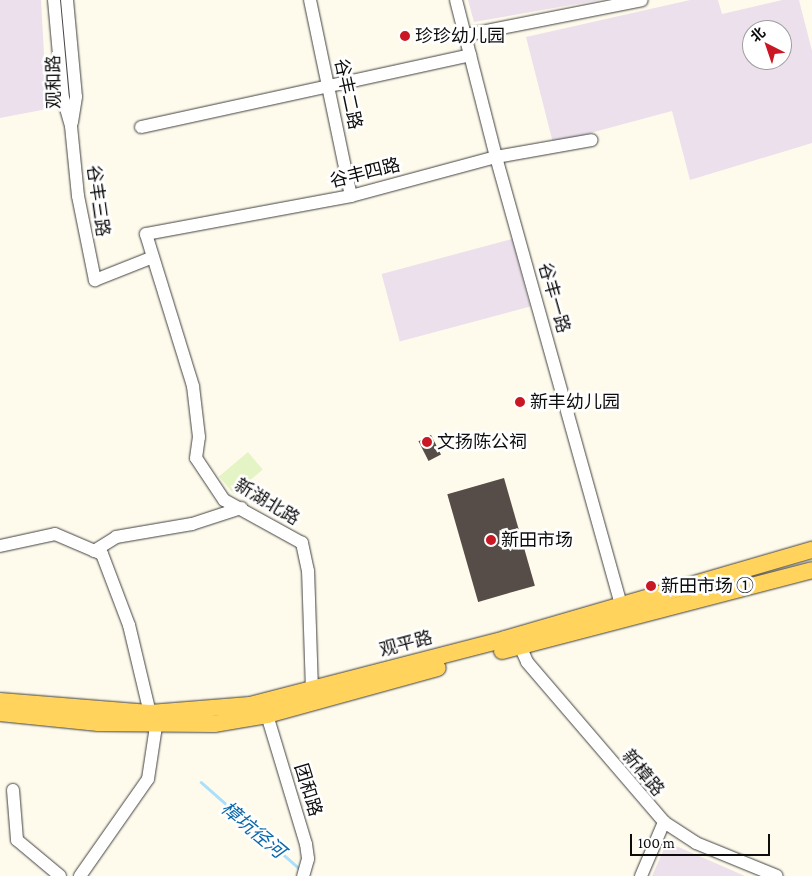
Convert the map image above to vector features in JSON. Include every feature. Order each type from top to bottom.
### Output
[{"type":"main road","name":"观平路","points":[[0,713],[153,719],[232,707],[312,690],[812,550]]},
{"type":"main road","name":"观平路","points":[[0,701],[153,719],[214,724],[267,715],[520,646],[812,570]]},
{"type":"street","name":"观和路","points":[[54,0],[63,98],[72,126]]},
{"type":"street","name":"观和路","points":[[66,0],[76,97],[72,126]]},
{"type":"street","name":"谷丰二路","points":[[310,0],[351,196]]},
{"type":"street","name":"谷丰一路","points":[[456,0],[496,157],[621,605]]},
{"type":"street","points":[[466,34],[642,0]]},
{"type":"street","points":[[141,127],[470,55]]},
{"type":"street","name":"谷丰三路","points":[[72,126],[78,196],[95,280],[153,257]]},
{"type":"street","name":"谷丰四路","points":[[146,234],[351,196],[496,157],[592,140]]},
{"type":"street","name":"新湖北路","points":[[146,234],[193,386],[199,437],[196,458],[224,500],[302,543],[308,571],[312,690]]},
{"type":"street","points":[[94,551],[116,537],[192,524],[241,508]]},
{"type":"street","points":[[0,546],[55,534],[102,554],[129,625],[153,719],[148,779],[80,876]]},
{"type":"street","name":"新樟路","points":[[520,646],[527,662],[664,822],[696,843],[777,876]]},
{"type":"street","name":"团和路","points":[[267,715],[306,844],[308,859],[303,876]]},
{"type":"street","points":[[13,790],[17,840],[60,876]]},
{"type":"street","points":[[641,876],[664,822]]},
{"type":"shaded area","points":[[0,0],[41,0],[47,109],[0,118]]},
{"type":"shaded area","points":[[468,0],[600,0],[474,22]]},
{"type":"shaded area","points":[[690,0],[718,0],[722,14],[782,0],[799,0],[812,51],[812,143],[690,180],[672,111],[553,143],[526,37]]},
{"type":"shaded area","points":[[512,239],[530,307],[400,342],[382,274]]},
{"type":"shaded area","points":[[667,842],[745,876],[652,876]]},
{"type":"green space","points":[[248,452],[263,470],[234,494],[219,476]]},
{"type":"building","points":[[431,435],[441,455],[429,461],[419,441]]},
{"type":"building","name":"新田市场","points":[[504,478],[535,586],[478,602],[447,494]]},
{"type":"waterway","name":"樟坑径河","points":[[201,782],[301,870]]},
{"type":"place","name":"珍珍幼儿园","points":[[405,36]]},
{"type":"place","name":"新丰幼儿园","points":[[520,402]]},
{"type":"place","name":"文扬陈公祠","points":[[427,442]]},
{"type":"place","name":"新田市场","points":[[491,540]]},
{"type":"place","name":"新田市场 ①","points":[[651,586]]}]
